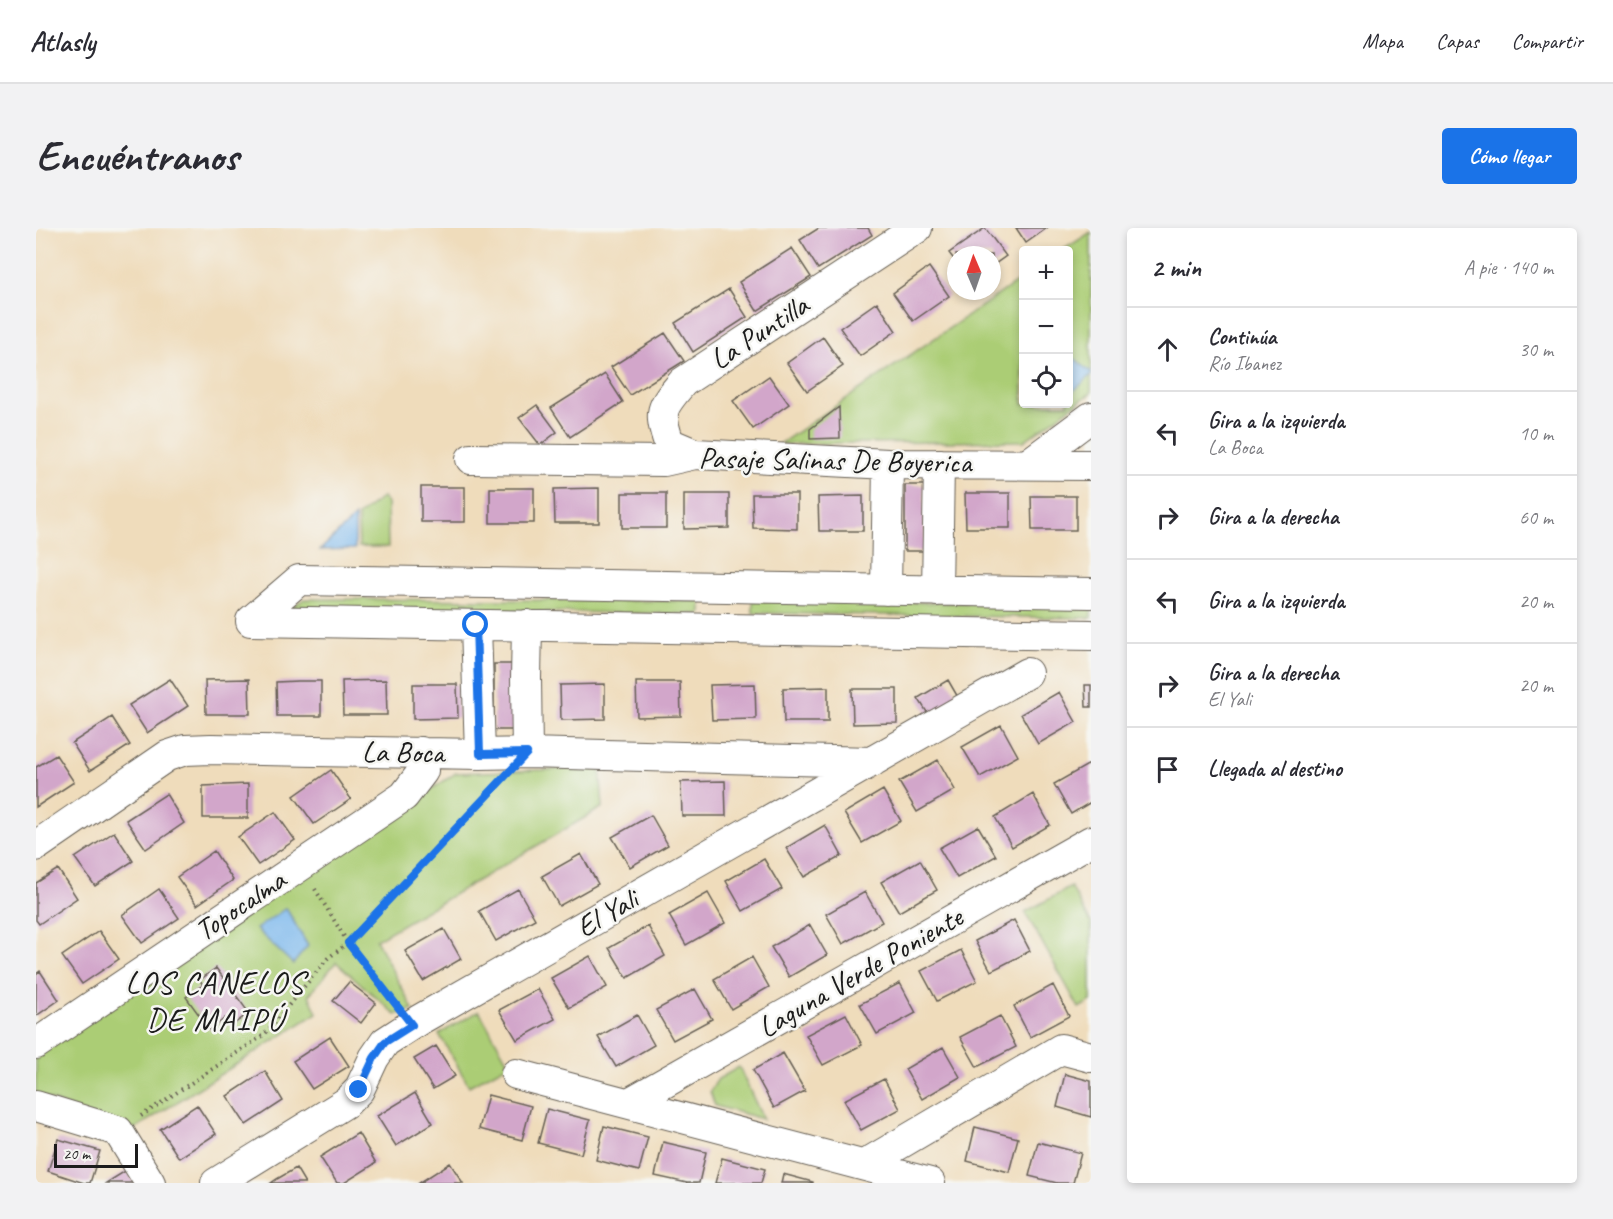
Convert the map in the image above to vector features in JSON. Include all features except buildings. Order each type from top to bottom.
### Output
[{"type":"street","name":"La Puntilla","points":[[695,454],[669,444],[662,421],[666,402],[683,382],[917,228]]},
{"type":"street","points":[[1028,464],[1091,417]]},
{"type":"street","name":"Pasaje Salinas De Boyerica","points":[[471,459],[664,461],[695,454],[888,464],[1091,465]]},
{"type":"street","points":[[886,590],[888,464]]},
{"type":"street","points":[[937,591],[939,464]]},
{"type":"street","points":[[1091,594],[299,580],[251,621],[1091,635]]},
{"type":"street","points":[[724,587],[724,628]]},
{"type":"street","points":[[476,625],[480,754]]},
{"type":"street","points":[[527,625],[527,753]]},
{"type":"street","name":"El Yali","points":[[216,1183],[346,1102],[359,1090],[374,1058],[385,1042],[412,1025],[1027,674]]},
{"type":"street","name":"La Boca","points":[[36,846],[167,756],[185,750],[527,753],[872,762]]},
{"type":"street","name":"Topocalma","points":[[36,1044],[404,796],[423,771],[421,752]]},
{"type":"street","name":"Laguna Verde Poniente","points":[[629,1103],[1090,843]]},
{"type":"street","points":[[864,1165],[1061,1049],[1091,1057]]},
{"type":"street","points":[[516,1074],[930,1183]]},
{"type":"street","points":[[36,1106],[118,1131],[150,1183]]},
{"type":"path","points":[[118,1131],[264,1035],[327,957],[348,943],[527,753]]},
{"type":"path","points":[[300,865],[348,943],[412,1025]]},
{"type":"green space","points":[[1091,232],[1091,393],[1073,406],[1073,246],[1069,246]]},
{"type":"green space","points":[[1019,281],[1019,408],[1070,408],[1024,441],[780,444],[991,300],[1001,300],[1001,293]]},
{"type":"green space","points":[[383,497],[387,503],[388,547],[359,547],[358,516]]},
{"type":"green space","points":[[304,599],[701,601],[701,614],[291,608]]},
{"type":"green space","points":[[753,600],[1091,605],[1091,618],[753,613]]},
{"type":"green space","points":[[600,768],[603,807],[376,940],[413,1009],[396,1015],[336,962],[309,995],[317,1013],[130,1132],[36,1094],[36,1053],[456,773]]},
{"type":"green space","points":[[1071,887],[1091,923],[1091,1001],[1079,1008],[1025,912]]},
{"type":"green space","points":[[479,1011],[509,1064],[469,1086],[439,1034]]},
{"type":"green space","points":[[739,1067],[763,1119],[715,1106],[710,1091],[718,1079]]},
{"type":"water","points":[[1073,357],[1091,372],[1091,375],[1073,391]]},
{"type":"water","points":[[355,517],[355,549],[320,550]]},
{"type":"water","points":[[286,908],[308,946],[293,964],[256,929]]},
{"type":"district","name":"LOS CANELOS DE MAIPÚ","points":[[215,1000]]},
{"type":"route","points":[[359,1090],[374,1058],[385,1042],[412,1025],[348,943],[527,753],[480,754],[476,625]]}]
